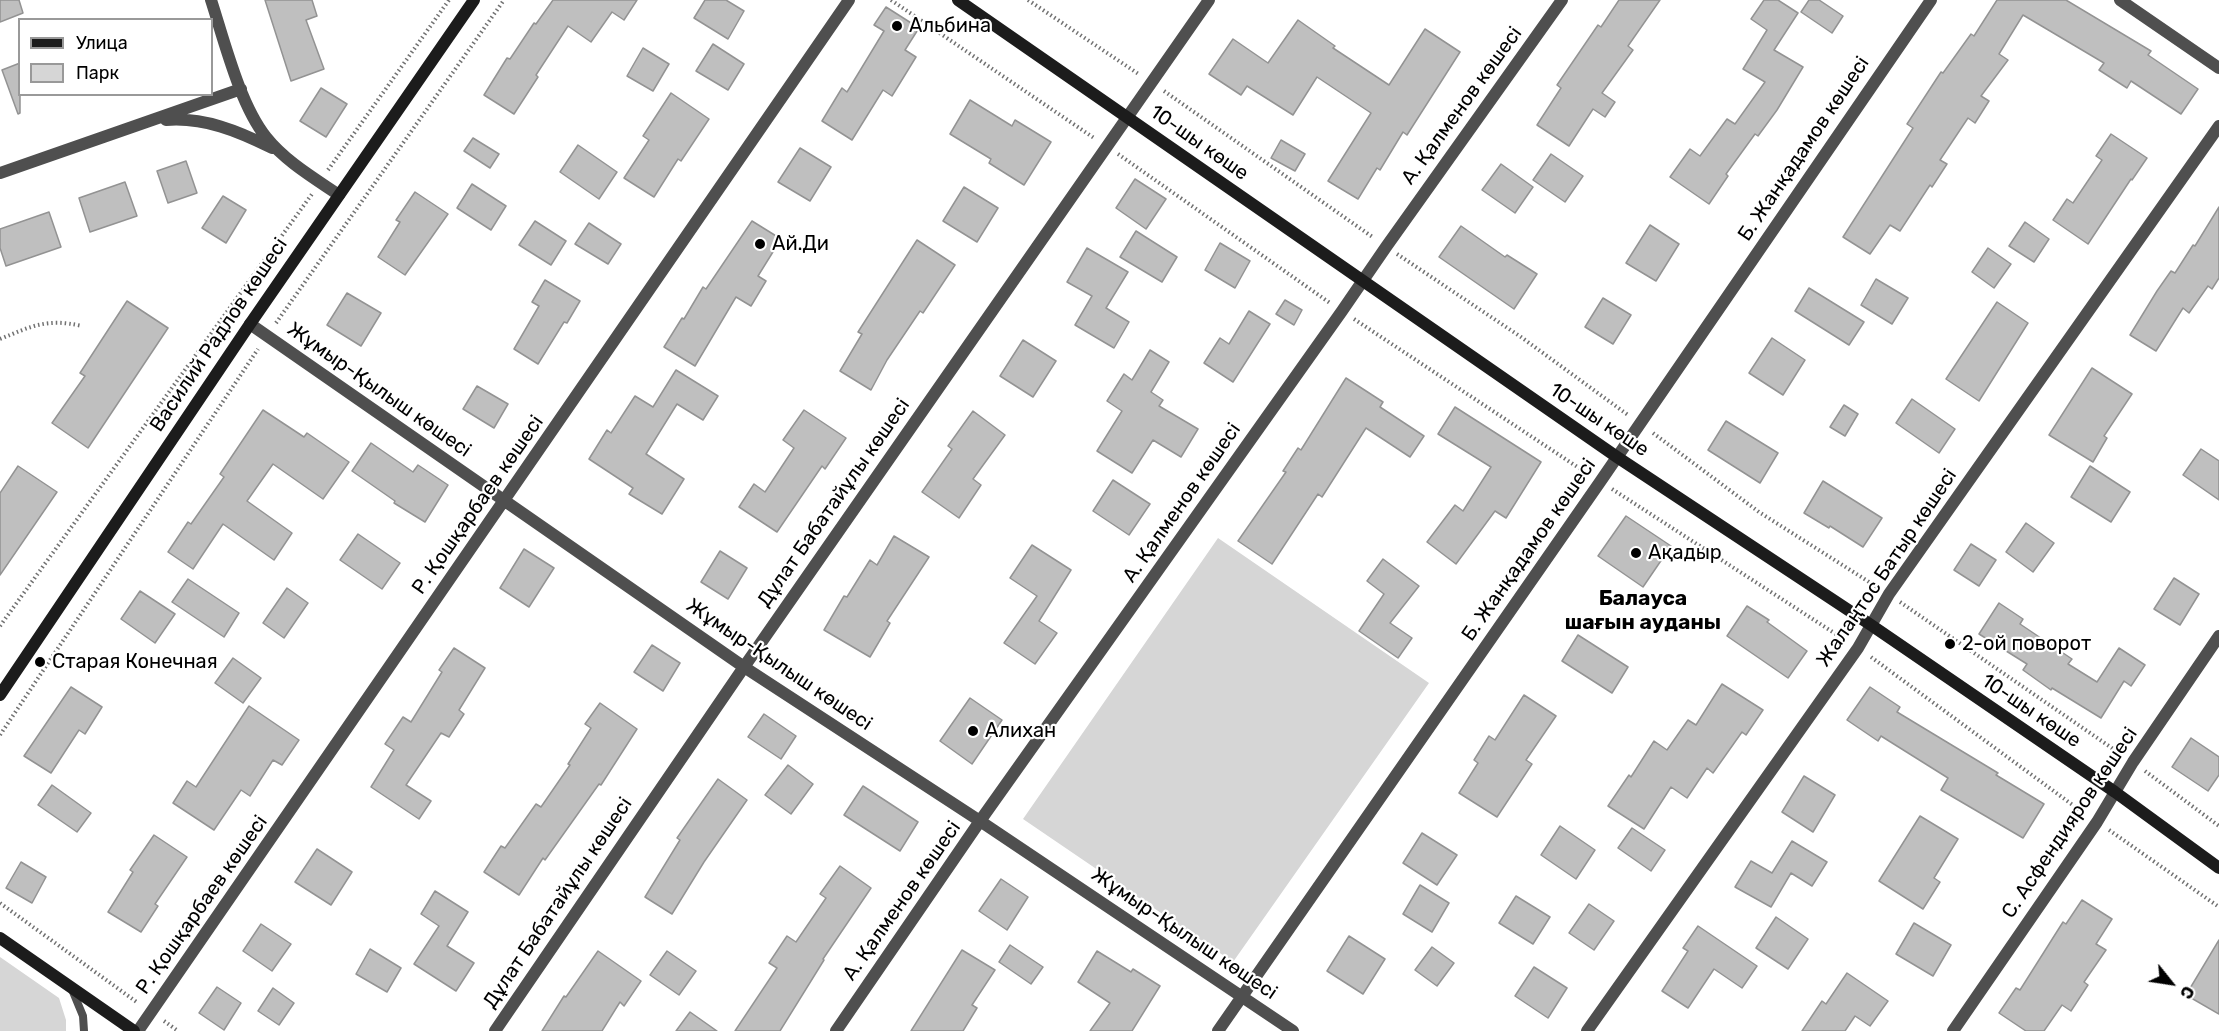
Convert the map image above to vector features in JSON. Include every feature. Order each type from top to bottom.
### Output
[{"type":"street","points":[[211,0],[241,88],[265,136],[281,153],[339,195]]},
{"type":"street","name":"Василий Радлов көшесі","points":[[0,695],[250,324],[474,0]]},
{"type":"street","name":"Р. Қошқарбаев көшесі","points":[[136,1031],[505,501],[849,0]]},
{"type":"street","name":"10-шы көше","points":[[958,0],[1617,457],[1871,625],[2115,792],[2219,868]]},
{"type":"street","name":"Дұлат Бабатайұлы көшесі","points":[[495,1031],[744,667],[1209,0]]},
{"type":"street","name":"А. Қалменов көшесі","points":[[836,1031],[980,822],[1562,0]]},
{"type":"street","name":"Б. Жанқадамов көшесі","points":[[1218,1031],[1600,482],[1931,0]]},
{"type":"street","points":[[2120,0],[2219,68]]},
{"type":"street","points":[[0,173],[241,88]]},
{"type":"street","points":[[150,121],[180,119],[225,127],[281,153]]},
{"type":"street","name":"Жалаңтос Батыр көшесі","points":[[1587,1031],[1858,648],[1889,594],[2219,126]]},
{"type":"street","name":"Жұмыр-Қылыш көшесі","points":[[250,324],[744,667],[1293,1031]]},
{"type":"street","name":"С. Асфендияров көшесі","points":[[1953,1031],[2097,822],[2133,762],[2219,636]]},
{"type":"street","points":[[0,938],[136,1031]]},
{"type":"lane","points":[[70,987],[83,1016],[84,1031]]},
{"type":"path","points":[[0,626],[449,0]]},
{"type":"path","points":[[0,735],[267,336],[504,0]]},
{"type":"path","points":[[891,0],[1106,146],[1342,312],[1858,648],[2097,822],[2219,907]]},
{"type":"path","points":[[1028,0],[1152,83],[1386,247],[1521,337],[1759,512],[1889,594],[2133,762],[2219,826]]},
{"type":"path","points":[[0,339],[47,322],[66,322],[82,326]]},
{"type":"path","points":[[0,903],[178,1031]]},
{"type":"green space","points":[[1218,538],[1429,683],[1233,962],[1023,819]]},
{"type":"green space","points":[[0,957],[59,998],[66,1020],[66,1031],[0,1031]]},
{"type":"building","points":[[0,0],[19,0],[23,13],[0,22]]},
{"type":"building","points":[[265,0],[312,0],[317,16],[306,20],[324,69],[291,81]]},
{"type":"building","points":[[553,0],[637,0],[624,20],[612,12],[591,42],[568,26],[514,114],[484,95],[507,58],[510,59],[534,23],[536,24]]},
{"type":"building","points":[[705,0],[726,0],[744,11],[728,39],[694,18]]},
{"type":"building","points":[[1619,0],[1660,0],[1628,46],[1633,50],[1602,93],[1615,102],[1605,117],[1593,109],[1569,146],[1537,125],[1561,88],[1557,85],[1598,25],[1601,27]]},
{"type":"building","points":[[1764,0],[1778,0],[1798,13],[1774,50],[1803,67],[1777,110],[1758,136],[1755,134],[1726,174],[1728,176],[1709,204],[1670,177],[1690,149],[1700,156],[1727,119],[1735,124],[1765,82],[1743,69],[1767,30],[1751,19]]},
{"type":"building","points":[[1809,0],[1819,0],[1843,16],[1832,33],[1801,12]]},
{"type":"building","points":[[1997,0],[2066,0],[2151,51],[2148,55],[2198,89],[2181,114],[2131,81],[2127,88],[2099,70],[2104,63],[2023,15],[1999,54],[2008,60],[1981,96],[1989,101],[1975,123],[1968,118],[1940,160],[1947,164],[1932,187],[1930,185],[1900,231],[1890,225],[1870,254],[1843,237],[1913,128],[1907,124],[1941,72],[1943,73],[1971,34],[1974,36]]},
{"type":"building","points":[[886,7],[919,28],[905,50],[916,57],[892,96],[883,90],[852,140],[822,121],[842,88],[847,92],[884,31],[874,25]]},
{"type":"building","points":[[1298,20],[1335,46],[1333,48],[1389,85],[1425,29],[1460,52],[1407,135],[1403,132],[1380,170],[1377,168],[1358,199],[1328,181],[1371,113],[1317,77],[1293,115],[1247,86],[1241,95],[1209,74],[1233,39],[1268,63]]},
{"type":"building","points":[[713,44],[744,64],[728,90],[696,71]]},
{"type":"building","points":[[643,48],[669,64],[653,91],[627,76]]},
{"type":"building","points":[[18,64],[20,113],[18,114],[2,70]]},
{"type":"building","points":[[321,88],[347,104],[326,137],[300,121]]},
{"type":"building","points":[[671,93],[709,119],[681,161],[678,159],[654,197],[624,178],[649,140],[643,136]]},
{"type":"building","points":[[970,100],[1012,126],[1015,120],[1051,142],[1024,185],[989,163],[991,159],[950,134]]},
{"type":"building","points":[[2111,134],[2147,158],[2088,244],[2053,220],[2067,199],[2073,203],[2102,160],[2096,156]]},
{"type":"building","points":[[473,138],[499,154],[490,168],[464,151]]},
{"type":"building","points":[[1281,140],[1305,154],[1295,171],[1271,158]]},
{"type":"building","points":[[578,145],[617,172],[599,199],[560,172]]},
{"type":"building","points":[[800,148],[831,167],[810,201],[778,182]]},
{"type":"building","points":[[1551,154],[1583,176],[1565,202],[1533,180]]},
{"type":"building","points":[[186,161],[197,193],[168,203],[157,171]]},
{"type":"building","points":[[1501,164],[1533,187],[1515,213],[1482,190]]},
{"type":"building","points":[[1135,179],[1166,199],[1146,229],[1116,208]]},
{"type":"building","points":[[125,182],[137,216],[90,232],[79,198]]},
{"type":"building","points":[[472,184],[506,206],[491,230],[457,208]]},
{"type":"building","points":[[964,187],[998,208],[977,242],[943,221]]},
{"type":"building","points":[[415,192],[448,214],[405,275],[378,257],[400,222],[396,220]]},
{"type":"building","points":[[223,196],[246,210],[226,243],[202,228]]},
{"type":"building","points":[[2219,207],[2219,278],[2212,289],[2208,286],[2189,313],[2183,308],[2156,351],[2130,335],[2157,291],[2171,271],[2175,273],[2193,245],[2195,246]]},
{"type":"building","points":[[49,212],[61,247],[6,266],[0,248],[0,229]]},
{"type":"building","points":[[535,221],[566,241],[551,265],[519,245]]},
{"type":"building","points":[[752,221],[781,239],[758,276],[766,281],[751,306],[736,297],[695,366],[664,347],[703,287],[706,289]]},
{"type":"building","points":[[2025,222],[2049,239],[2034,262],[2009,246]]},
{"type":"building","points":[[589,223],[621,244],[608,264],[575,244]]},
{"type":"building","points":[[1650,225],[1679,244],[1656,281],[1626,263]]},
{"type":"building","points":[[1461,226],[1505,257],[1507,255],[1537,274],[1514,309],[1439,257]]},
{"type":"building","points":[[1136,231],[1177,257],[1162,282],[1120,257]]},
{"type":"building","points":[[917,240],[955,265],[923,313],[920,311],[887,360],[871,390],[840,371],[862,334],[858,332]]},
{"type":"building","points":[[1220,243],[1250,261],[1235,288],[1205,270]]},
{"type":"building","points":[[1087,248],[1128,272],[1106,308],[1129,322],[1114,348],[1075,325],[1092,296],[1067,282]]},
{"type":"building","points":[[1988,248],[2011,264],[1994,288],[1972,272]]},
{"type":"building","points":[[1876,279],[1908,298],[1892,324],[1861,305]]},
{"type":"building","points":[[545,280],[580,301],[538,364],[514,349],[539,306],[532,302]]},
{"type":"building","points":[[1809,288],[1864,322],[1849,345],[1795,311]]},
{"type":"building","points":[[347,293],[381,313],[361,346],[327,325]]},
{"type":"building","points":[[1603,298],[1631,315],[1613,344],[1585,327]]},
{"type":"building","points":[[1285,300],[1302,310],[1294,325],[1276,314]]},
{"type":"building","points":[[127,301],[168,328],[88,448],[52,423],[85,376],[80,373]]},
{"type":"building","points":[[1997,302],[2028,323],[1979,401],[1946,379]]},
{"type":"building","points":[[1249,311],[1270,324],[1233,382],[1204,363],[1220,338],[1229,344]]},
{"type":"building","points":[[1772,338],[1805,360],[1783,395],[1749,373]]},
{"type":"building","points":[[1023,340],[1056,361],[1033,397],[1000,376]]},
{"type":"building","points":[[1150,350],[1169,362],[1151,392],[1163,400],[1159,406],[1198,429],[1181,457],[1153,440],[1132,473],[1097,451],[1122,411],[1107,401],[1124,374],[1132,380]]},
{"type":"building","points":[[2092,368],[2132,394],[2104,436],[2107,438],[2093,462],[2049,435]]},
{"type":"building","points":[[676,370],[718,396],[703,420],[677,404],[646,454],[684,479],[662,514],[629,494],[633,488],[589,459],[607,430],[611,433],[635,396],[653,407]]},
{"type":"building","points":[[1346,378],[1383,402],[1380,407],[1424,436],[1410,457],[1366,428],[1322,497],[1318,494],[1272,564],[1238,541],[1286,472],[1283,471],[1298,448],[1301,450]]},
{"type":"building","points":[[477,386],[508,404],[494,428],[463,409]]},
{"type":"building","points":[[1912,399],[1955,429],[1939,453],[1896,423]]},
{"type":"building","points":[[1844,405],[1858,414],[1845,436],[1830,427]]},
{"type":"building","points":[[1455,407],[1541,462],[1506,518],[1495,511],[1456,564],[1427,542],[1455,505],[1463,511],[1491,467],[1438,434]]},
{"type":"building","points":[[263,410],[304,437],[307,433],[349,462],[323,499],[273,464],[247,501],[292,533],[274,560],[223,524],[193,569],[168,552],[188,522],[191,524],[224,477],[220,474]]},
{"type":"building","points":[[804,410],[846,438],[825,469],[822,466],[777,532],[739,507],[754,484],[765,492],[794,448],[783,440]]},
{"type":"building","points":[[973,411],[1005,435],[973,479],[981,485],[959,518],[922,492],[952,449],[948,446]]},
{"type":"building","points":[[1726,421],[1778,453],[1760,483],[1708,450]]},
{"type":"building","points":[[371,443],[413,472],[418,465],[448,485],[425,522],[394,503],[395,501],[352,471]]},
{"type":"building","points":[[2201,449],[2219,461],[2219,500],[2183,475]]},
{"type":"building","points":[[18,466],[57,492],[0,575],[0,493]]},
{"type":"building","points":[[2090,466],[2130,492],[2111,522],[2071,497]]},
{"type":"building","points":[[1113,480],[1150,504],[1129,535],[1093,511]]},
{"type":"building","points":[[1823,481],[1882,518],[1863,547],[1804,513]]},
{"type":"building","points":[[1626,516],[1671,546],[1643,587],[1598,556]]},
{"type":"building","points":[[2026,523],[2054,543],[2033,572],[2006,552]]},
{"type":"building","points":[[358,534],[400,563],[382,589],[340,560]]},
{"type":"building","points":[[894,536],[929,557],[887,621],[890,623],[870,657],[824,630],[844,596],[847,597],[870,560],[877,565]]},
{"type":"building","points":[[1971,544],[1996,560],[1979,586],[1954,570]]},
{"type":"building","points":[[1032,545],[1071,570],[1039,621],[1057,633],[1035,664],[1004,643],[1037,596],[1010,578]]},
{"type":"building","points":[[524,549],[554,568],[529,607],[500,588]]},
{"type":"building","points":[[720,551],[747,568],[728,599],[701,582]]},
{"type":"building","points":[[1383,559],[1419,586],[1390,623],[1412,638],[1398,658],[1359,631],[1384,594],[1367,581]]},
{"type":"building","points":[[2174,578],[2199,594],[2180,625],[2154,609]]},
{"type":"building","points":[[188,579],[239,613],[224,637],[172,602]]},
{"type":"building","points":[[287,588],[308,603],[284,638],[263,623]]},
{"type":"building","points":[[140,591],[175,614],[155,643],[121,619]]},
{"type":"building","points":[[1999,603],[2023,619],[2020,624],[2072,659],[2068,664],[2097,682],[2119,648],[2145,665],[2131,686],[2124,681],[2101,718],[2052,688],[2051,690],[2023,670],[2027,664],[1979,634]]},
{"type":"building","points":[[1747,606],[1769,620],[1767,622],[1807,651],[1788,678],[1727,636]]},
{"type":"building","points":[[1578,635],[1628,667],[1612,693],[1562,661]]},
{"type":"building","points":[[652,645],[680,663],[663,691],[634,672]]},
{"type":"building","points":[[454,648],[485,668],[459,710],[464,714],[449,737],[441,733],[406,785],[431,801],[419,819],[371,787],[394,750],[385,744],[403,717],[411,722],[442,672],[439,670]]},
{"type":"building","points":[[233,658],[261,678],[243,703],[215,683]]},
{"type":"building","points":[[1722,684],[1763,710],[1746,735],[1742,732],[1713,773],[1707,768],[1687,798],[1671,787],[1644,829],[1608,806],[1629,775],[1631,777],[1654,741],[1667,750],[1688,720],[1696,725]]},
{"type":"building","points":[[71,687],[102,707],[85,734],[79,730],[51,773],[24,756]]},
{"type":"building","points":[[1870,687],[1900,707],[1897,712],[1998,773],[1996,775],[2044,804],[2023,838],[1941,790],[1948,778],[1881,736],[1878,741],[1847,720]]},
{"type":"building","points":[[1524,695],[1556,716],[1526,760],[1532,764],[1497,817],[1459,793],[1478,763],[1474,760],[1489,736],[1495,740]]},
{"type":"building","points":[[970,698],[1002,720],[972,764],[940,741]]},
{"type":"building","points":[[600,703],[637,729],[601,785],[599,784],[545,860],[543,858],[519,895],[484,872],[501,846],[505,848],[536,804],[541,807],[570,765],[568,764],[591,728],[585,724]]},
{"type":"building","points":[[249,706],[299,740],[282,765],[273,760],[250,796],[241,790],[214,830],[173,803],[187,781],[196,787]]},
{"type":"building","points":[[764,714],[796,736],[781,759],[748,737]]},
{"type":"building","points":[[2191,738],[2219,757],[2219,775],[2208,791],[2172,767]]},
{"type":"building","points":[[788,765],[813,784],[791,814],[765,795]]},
{"type":"building","points":[[1804,776],[1835,795],[1813,832],[1782,812]]},
{"type":"building","points":[[718,779],[747,800],[704,862],[672,914],[645,897],[680,840],[677,838]]},
{"type":"building","points":[[52,785],[91,813],[77,832],[38,805]]},
{"type":"building","points":[[863,786],[918,822],[900,851],[844,815]]},
{"type":"building","points":[[1920,816],[1958,839],[1934,878],[1940,882],[1923,909],[1879,881]]},
{"type":"building","points":[[1560,826],[1595,850],[1576,879],[1541,855]]},
{"type":"building","points":[[1632,828],[1665,850],[1651,871],[1618,848]]},
{"type":"building","points":[[1422,833],[1457,855],[1437,885],[1403,863]]},
{"type":"building","points":[[154,835],[187,857],[155,904],[158,906],[141,932],[108,912],[133,872],[130,870]]},
{"type":"building","points":[[1792,841],[1827,862],[1812,886],[1791,873],[1771,907],[1735,887],[1751,861],[1772,873]]},
{"type":"building","points":[[317,849],[352,872],[331,905],[295,882]]},
{"type":"building","points":[[21,862],[46,877],[32,903],[6,888]]},
{"type":"building","points":[[840,866],[871,888],[823,959],[780,1031],[735,1031],[777,968],[769,963],[787,936],[796,942],[826,898],[820,894]]},
{"type":"building","points":[[1001,879],[1028,897],[1007,930],[979,911]]},
{"type":"building","points":[[1420,885],[1449,903],[1432,932],[1403,914]]},
{"type":"building","points":[[435,891],[468,912],[447,946],[474,963],[456,991],[414,964],[439,926],[421,914]]},
{"type":"building","points":[[1516,896],[1550,917],[1533,944],[1499,923]]},
{"type":"building","points":[[2082,900],[2112,919],[2096,944],[2106,950],[2084,982],[2088,985],[2071,1011],[2062,1005],[2044,1031],[2026,1031],[1999,1013],[2016,988],[2020,990],[2063,922],[2066,924]]},
{"type":"building","points":[[1589,904],[1614,921],[1594,950],[1569,933]]},
{"type":"building","points":[[1776,917],[1808,939],[1788,969],[1756,948]]},
{"type":"building","points":[[1914,923],[1951,945],[1933,976],[1896,954]]},
{"type":"building","points":[[261,924],[291,944],[272,971],[243,951]]},
{"type":"building","points":[[1698,926],[1757,966],[1742,988],[1714,969],[1688,1008],[1662,991],[1688,951],[1683,948]]},
{"type":"building","points":[[1349,936],[1385,959],[1363,994],[1327,971]]},
{"type":"building","points":[[2219,940],[2219,1014],[2186,995]]},
{"type":"building","points":[[1010,945],[1043,967],[1031,984],[999,962]]},
{"type":"building","points":[[1432,947],[1454,963],[1437,986],[1415,970]]},
{"type":"building","points":[[370,949],[401,968],[387,992],[356,974]]},
{"type":"building","points":[[962,950],[995,970],[972,1005],[977,1008],[963,1031],[911,1031]]},
{"type":"building","points":[[598,951],[641,981],[624,1006],[620,1002],[602,1031],[542,1031],[564,996],[566,997]]},
{"type":"building","points":[[667,951],[696,971],[679,995],[650,975]]},
{"type":"building","points":[[1097,951],[1131,972],[1133,969],[1160,986],[1132,1031],[1090,1031],[1110,1003],[1078,982]]},
{"type":"building","points":[[1534,967],[1567,988],[1548,1018],[1515,996]]},
{"type":"building","points":[[1847,973],[1888,1001],[1870,1026],[1855,1016],[1845,1031],[1802,1031],[1822,1001],[1826,1004]]},
{"type":"building","points":[[217,987],[241,1003],[224,1030],[199,1013]]},
{"type":"building","points":[[273,988],[294,1003],[279,1025],[258,1011]]},
{"type":"building","points":[[690,1012],[717,1031],[676,1031]]},
{"type":"place","name":"Альбина","points":[[897,26]]},
{"type":"place","name":"Ай.Ди","points":[[760,244]]},
{"type":"place","name":"Ақадыр","points":[[1636,553]]},
{"type":"place","name":"2-ой поворот","points":[[1950,644]]},
{"type":"place","name":"Старая Конечная","points":[[40,662]]},
{"type":"place","name":"Алихан","points":[[973,731]]},
{"type":"district","name":"Балауса шағын ауданы","points":[[1643,611]]}]
